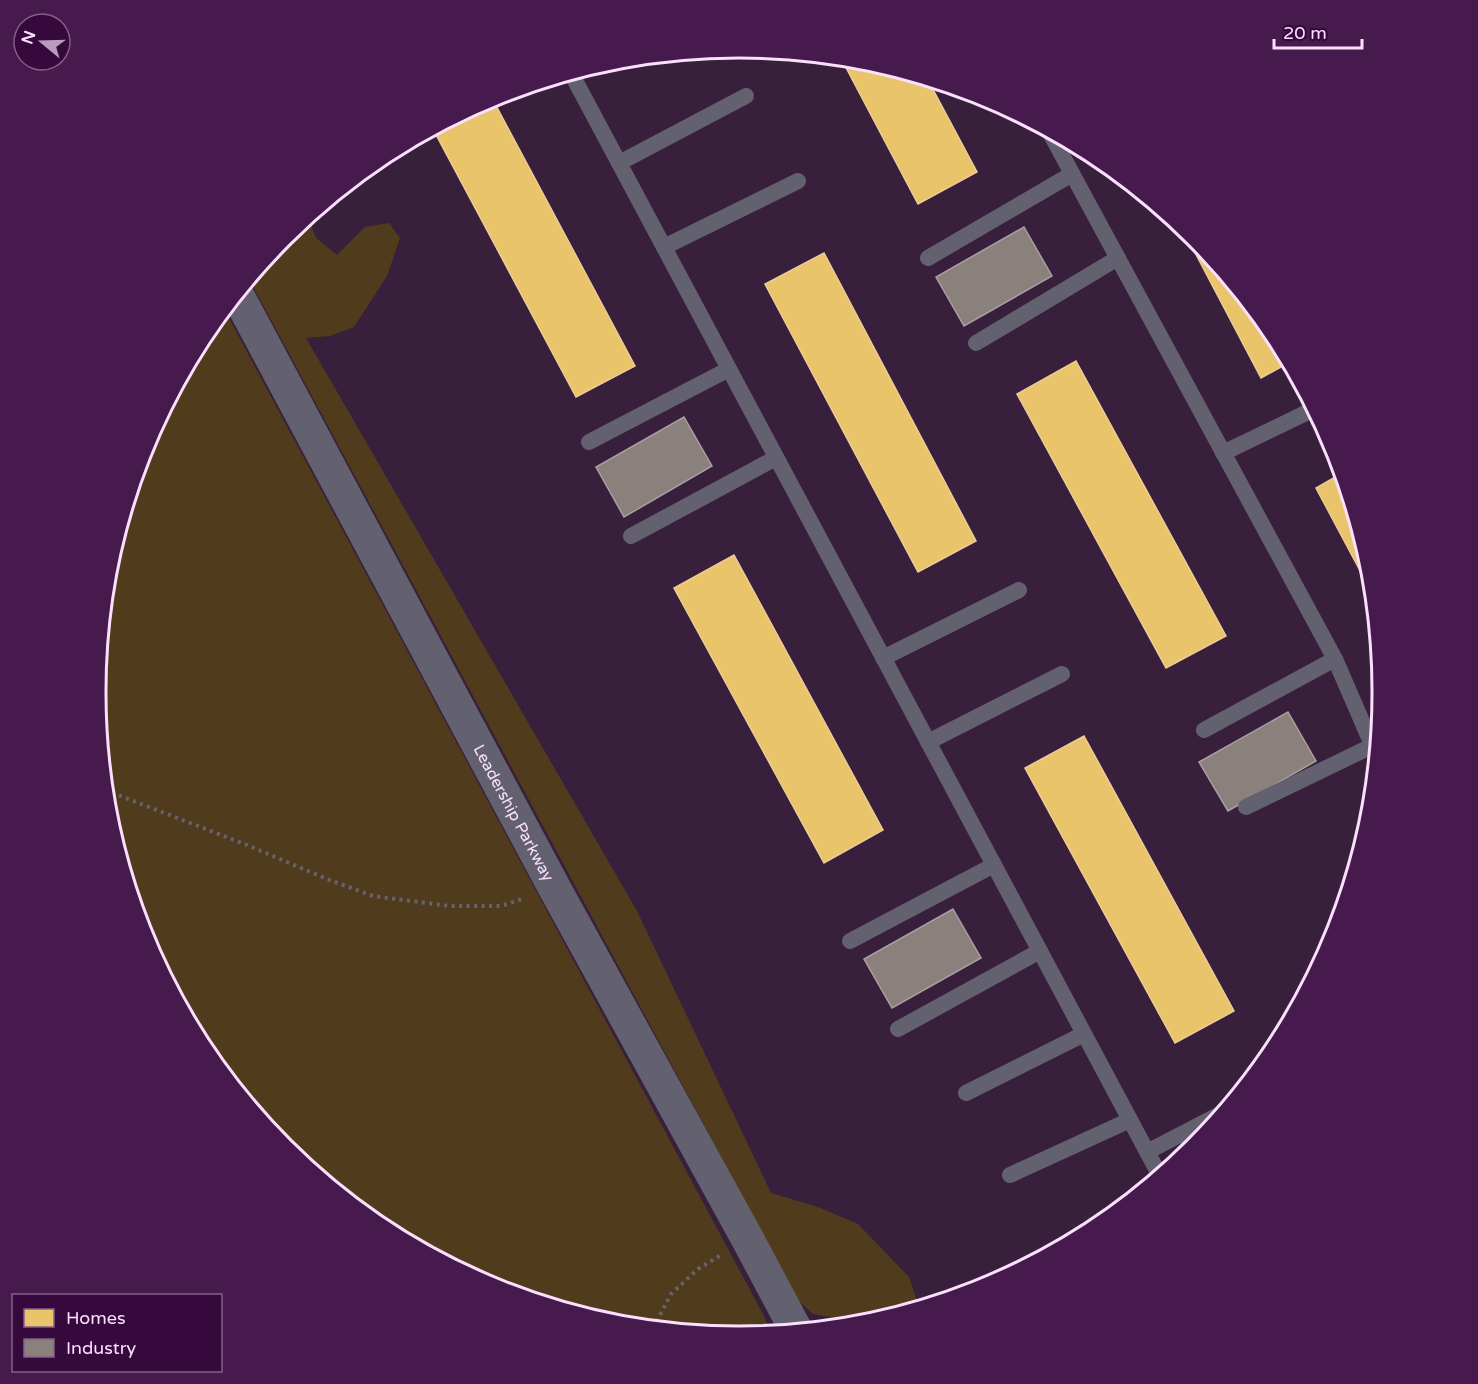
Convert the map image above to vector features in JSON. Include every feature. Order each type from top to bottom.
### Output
[{"type":"street","name":"Leadership Parkway","points":[[241,301],[555,889],[792,1323]]},
{"type":"lane","points":[[575,80],[1156,1169]]},
{"type":"lane","points":[[619,163],[746,96]]},
{"type":"lane","points":[[1055,143],[1335,660],[1370,742]]},
{"type":"lane","points":[[928,258],[1072,174]]},
{"type":"lane","points":[[664,247],[798,181]]},
{"type":"lane","points":[[976,343],[1118,258]]},
{"type":"lane","points":[[589,442],[729,369]]},
{"type":"lane","points":[[1223,453],[1307,412]]},
{"type":"lane","points":[[631,536],[776,458]]},
{"type":"lane","points":[[883,658],[1019,590]]},
{"type":"lane","points":[[1204,730],[1335,660]]},
{"type":"lane","points":[[928,742],[1062,674]]},
{"type":"lane","points":[[1246,807],[1369,753]]},
{"type":"lane","points":[[850,941],[994,865]]},
{"type":"lane","points":[[898,1029],[1040,951]]},
{"type":"lane","points":[[966,1093],[1084,1034]]},
{"type":"lane","points":[[1010,1175],[1130,1120]]},
{"type":"lane","points":[[1148,1152],[1203,1123]]},
{"type":"path","points":[[114,794],[373,896],[450,906],[501,906],[555,889]]},
{"type":"path","points":[[657,1320],[671,1294],[691,1275],[747,1238]]},
{"type":"shaded area","points":[[389,223],[400,238],[387,276],[354,327],[330,336],[306,338],[637,911],[771,1193],[818,1207],[858,1224],[909,1277],[917,1300],[835,1318],[813,1314],[798,1300],[253,286],[311,225],[316,238],[337,255],[365,227]]},
{"type":"shaded area","points":[[228,317],[767,1325],[739,1326],[656,1320],[615,1313],[535,1292],[459,1260],[422,1241],[353,1195],[291,1140],[236,1078],[190,1009],[154,934],[127,856],[111,775],[107,733],[107,651],[118,568],[139,488],[171,412],[190,375]]},
{"type":"building: Homes","points":[[846,68],[933,89],[977,172],[918,204]]},
{"type":"building: Homes","points":[[497,107],[635,366],[576,397],[436,136]]},
{"type":"building: Homes","points":[[824,253],[976,541],[918,572],[765,284]]},
{"type":"building: Homes","points":[[1195,253],[1242,306],[1282,366],[1261,378]]},
{"type":"building: Homes","points":[[1076,361],[1226,636],[1166,668],[1017,394]]},
{"type":"building: Homes","points":[[1335,477],[1351,528],[1361,572],[1316,488]]},
{"type":"building: Homes","points":[[734,555],[883,830],[824,863],[674,588]]},
{"type":"building: Homes","points":[[1084,736],[1234,1011],[1175,1043],[1025,768]]},
{"type":"building: Industry","points":[[1024,227],[1052,276],[964,326],[936,277]]},
{"type":"building: Industry","points":[[684,417],[712,466],[624,517],[596,467]]},
{"type":"building: Industry","points":[[1288,712],[1316,761],[1228,811],[1199,762]]},
{"type":"building: Industry","points":[[953,909],[981,958],[892,1008],[864,959]]}]
